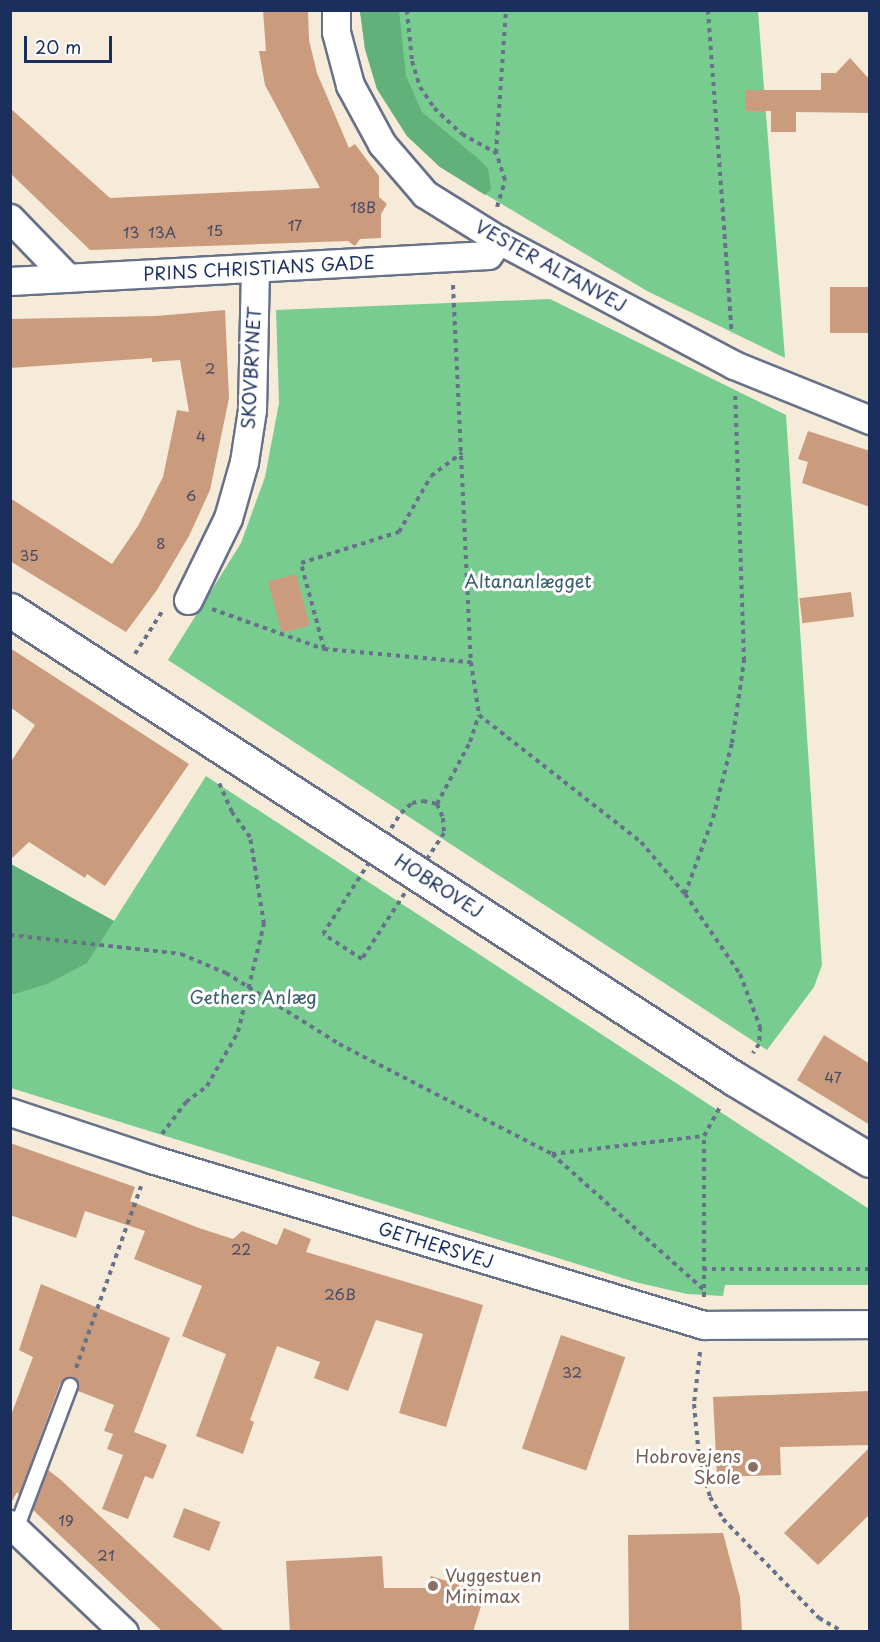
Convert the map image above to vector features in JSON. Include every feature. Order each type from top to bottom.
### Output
[{"type":"street","name":"VESTER ALTANVEJ","points":[[336,10],[336,32],[350,85],[382,144],[425,194],[735,377],[870,420]]},
{"type":"street","points":[[10,218],[68,278]]},
{"type":"street","name":"PRINS CHRISTIANS GADE","points":[[10,281],[488,255],[500,240]]},
{"type":"street","name":"SKOVBRYNET","points":[[188,600],[228,518],[244,462],[252,410],[255,268]]},
{"type":"street","name":"HOBROVEJ","points":[[10,610],[232,754],[380,846],[735,1079],[870,1160]]},
{"type":"street","name":"GETHERSVEJ","points":[[10,1112],[151,1160],[704,1325],[870,1324]]},
{"type":"street","points":[[13,1527],[124,1632]]},
{"type":"lane","points":[[13,1527],[70,1386]]},
{"type":"path","points":[[407,10],[412,61],[420,87],[434,108],[462,134],[496,153]]},
{"type":"path","points":[[498,204],[505,180],[496,153],[506,10]]},
{"type":"path","points":[[685,894],[716,807],[732,743],[744,661],[735,377],[708,10]]},
{"type":"path","points":[[441,838],[445,827],[437,804],[470,742],[479,715],[471,662],[451,257]]},
{"type":"path","points":[[324,649],[302,563],[399,532],[431,476],[462,453]]},
{"type":"path","points":[[142,644],[170,601],[188,600],[324,649],[471,662]]},
{"type":"path","points":[[479,715],[641,842],[685,894],[741,974],[760,1027],[759,1044],[735,1079],[704,1136],[704,1325],[694,1404],[699,1457],[710,1497],[723,1519],[819,1618],[843,1632]]},
{"type":"path","points":[[70,1386],[151,1160],[166,1125],[207,1086],[221,1066],[238,1032],[264,924],[262,899],[250,837],[217,783],[232,754]]},
{"type":"path","points":[[401,813],[412,803],[437,804]]},
{"type":"path","points":[[380,846],[322,934],[362,959],[418,872]]},
{"type":"path","points":[[10,935],[181,954],[249,987],[339,1044],[552,1154],[704,1289]]},
{"type":"path","points":[[552,1154],[704,1136]]},
{"type":"path","points":[[703,1269],[870,1269]]},
{"type":"green space","points":[[360,11],[758,11],[785,358],[647,291],[440,167],[407,136],[377,89],[365,49]]},
{"type":"green space","points":[[360,11],[399,11],[406,76],[422,112],[488,169],[491,189],[485,195],[440,167],[407,136],[377,89],[365,49]]},
{"type":"green space","name":"Altananlægget","points":[[550,299],[786,415],[822,965],[814,987],[767,1050],[168,660],[241,543],[265,477],[279,403],[276,310]]},
{"type":"green space","name":"Gethers Anlæg","points":[[206,776],[869,1209],[869,1285],[725,1285],[723,1296],[687,1294],[635,1282],[11,1088],[10,864],[114,921]]},
{"type":"green space","points":[[11,864],[114,921],[87,963],[47,984],[11,995]]},
{"type":"building","points":[[263,10],[308,10],[309,40],[317,73],[349,148],[355,144],[379,176],[379,197],[387,204],[381,214],[381,238],[360,239],[355,246],[348,241],[90,250],[10,173],[10,108],[110,198],[320,188],[265,85],[259,51],[266,51]]},
{"type":"building","points":[[850,58],[870,80],[870,113],[796,112],[796,132],[771,132],[771,111],[745,111],[745,90],[821,90],[821,73],[836,73]]},
{"type":"building","points":[[830,287],[870,287],[870,333],[830,333]]},
{"type":"building","points":[[225,310],[229,398],[210,490],[189,536],[157,590],[126,632],[10,561],[10,498],[112,564],[138,526],[163,477],[177,410],[189,412],[180,360],[152,362],[152,358],[10,368],[10,319],[156,316]]},
{"type":"building","points":[[808,431],[870,451],[870,507],[802,483],[808,462],[798,459]]},
{"type":"building","points":[[296,574],[310,625],[282,633],[268,582]]},
{"type":"building","points":[[851,592],[854,617],[802,623],[799,598]]},
{"type":"building","points":[[10,648],[189,764],[105,886],[87,874],[85,878],[29,842],[10,860],[10,763],[35,725],[10,707]]},
{"type":"building","points":[[824,1035],[870,1064],[870,1125],[797,1080]]},
{"type":"building","points":[[10,1143],[135,1187],[130,1201],[199,1228],[233,1239],[242,1231],[277,1245],[284,1228],[311,1239],[306,1252],[483,1305],[446,1427],[399,1413],[423,1334],[376,1320],[348,1391],[314,1378],[320,1362],[277,1346],[250,1420],[254,1422],[243,1454],[196,1436],[226,1354],[182,1336],[202,1286],[134,1259],[145,1231],[85,1211],[76,1238],[10,1215]]},
{"type":"building","points":[[41,1284],[170,1338],[134,1432],[167,1445],[153,1479],[145,1476],[128,1519],[102,1509],[123,1455],[107,1449],[113,1434],[104,1431],[114,1405],[78,1391],[79,1384],[73,1377],[60,1384],[19,1495],[17,1492],[10,1505],[10,1418],[33,1357],[19,1350]]},
{"type":"building","points":[[561,1335],[625,1357],[586,1471],[522,1448]]},
{"type":"building","points":[[870,1391],[870,1445],[780,1447],[781,1475],[717,1477],[713,1397]]},
{"type":"building","points":[[870,1447],[870,1514],[818,1565],[784,1533]]},
{"type":"building","points":[[48,1470],[225,1632],[163,1632],[33,1510]]},
{"type":"building","points":[[184,1508],[220,1522],[209,1551],[173,1537]]},
{"type":"building","points":[[723,1533],[740,1597],[742,1632],[629,1632],[628,1535]]},
{"type":"building","points":[[382,1556],[384,1588],[425,1588],[431,1576],[485,1593],[473,1632],[290,1632],[286,1561]]},
{"type":"place","name":"Hobrovejens Skole","points":[[753,1467]]},
{"type":"place","name":"Vuggestuen Minimax","points":[[433,1586]]}]
